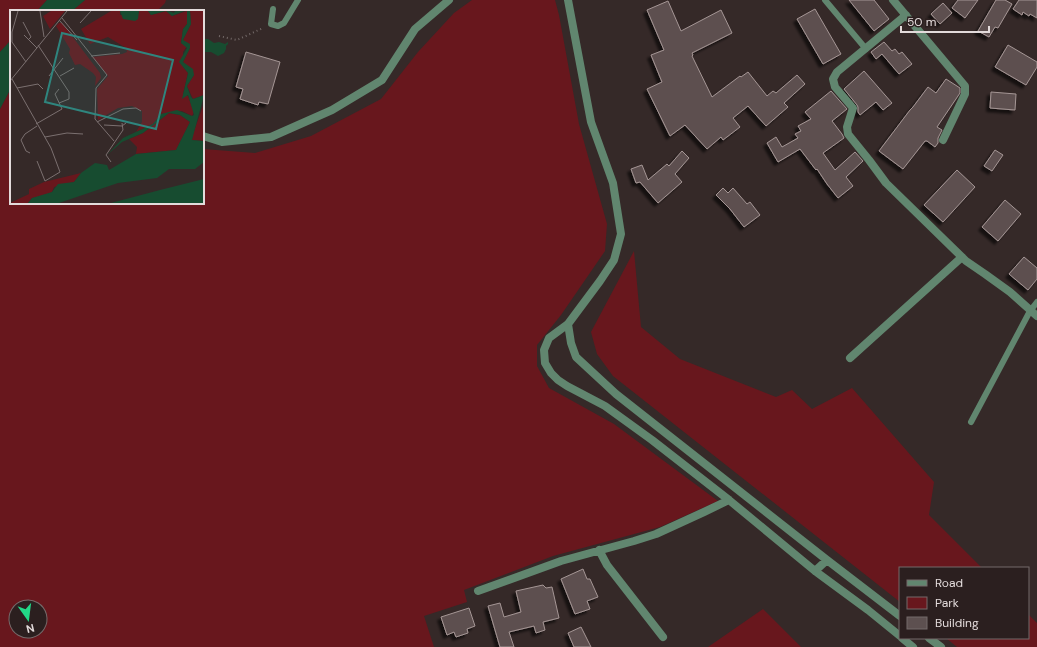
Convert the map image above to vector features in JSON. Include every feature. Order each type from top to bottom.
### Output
[{"type":"street","points":[[204,136],[222,142],[271,137],[332,110],[382,80],[415,29],[449,0]]},
{"type":"street","points":[[568,0],[592,122],[612,183],[621,234],[614,260],[600,281],[568,324],[549,338],[544,350],[545,363],[551,373],[558,380],[605,406],[652,440],[730,500],[815,571],[868,610],[899,635]]},
{"type":"street","points":[[893,0],[965,86],[965,94],[943,140]]},
{"type":"street","points":[[906,16],[837,72],[833,79],[835,87],[853,108],[847,128],[848,134],[886,183],[966,261],[1010,292],[1037,316]]},
{"type":"street","points":[[850,358],[962,257]]},
{"type":"street","points":[[568,324],[571,343],[576,357],[616,394],[899,615]]},
{"type":"street","points":[[605,406],[616,394]]},
{"type":"street","points":[[478,591],[561,561],[656,534],[730,500]]},
{"type":"street","points":[[600,550],[607,565],[663,637]]},
{"type":"street","points":[[815,571],[827,560]]},
{"type":"street","points":[[868,610],[879,600]]},
{"type":"street","points":[[903,639],[913,647]]},
{"type":"street","points":[[930,639],[941,647]]},
{"type":"lane","points":[[273,9],[271,24],[278,26],[284,23],[298,0]]},
{"type":"lane","points":[[825,0],[866,49]]},
{"type":"lane","points":[[971,422],[1030,311],[1037,302]]},
{"type":"path","points":[[219,36],[237,40],[271,24]]},
{"type":"green space","points":[[0,0],[47,0],[38,10],[10,10],[10,41],[0,52]]},
{"type":"green space","points":[[85,0],[166,0],[158,10],[73,10]]},
{"type":"green space","points":[[472,0],[555,0],[579,124],[607,224],[605,251],[561,315],[537,345],[537,366],[549,388],[614,424],[718,501],[660,527],[553,556],[464,590],[467,602],[424,616],[434,647],[0,647],[0,109],[10,90],[10,204],[204,204],[204,149],[255,153],[311,136],[381,99],[418,52],[454,13]]},
{"type":"green space","points":[[634,251],[641,327],[680,359],[776,397],[792,390],[812,409],[852,388],[934,482],[929,515],[981,567],[899,567],[899,601],[613,376],[597,354],[591,332]]},
{"type":"green space","points":[[763,609],[801,647],[708,647]]},
{"type":"green space","points":[[1029,615],[1037,623],[1037,647],[957,647],[947,639],[1029,639]]},
{"type":"shaded area","points":[[47,0],[85,0],[73,10],[38,10]]},
{"type":"shaded area","points":[[208,39],[214,43],[219,42],[225,44],[228,42],[228,44],[224,53],[218,56],[211,52],[204,52],[204,40]]},
{"type":"shaded area","points":[[10,41],[10,90],[0,109],[0,52]]},
{"type":"building","points":[[849,0],[874,0],[889,19],[874,31]]},
{"type":"building","points":[[958,0],[978,0],[965,18],[952,8]]},
{"type":"building","points":[[996,0],[1005,0],[1012,4],[998,28],[995,27],[989,37],[978,31]]},
{"type":"building","points":[[1019,0],[1037,0],[1037,18],[1030,14],[1029,16],[1023,12],[1022,15],[1013,9]]},
{"type":"building","points":[[668,1],[681,31],[721,10],[732,33],[692,53],[692,56],[712,97],[740,76],[741,77],[748,72],[767,96],[773,91],[776,93],[797,75],[805,84],[784,103],[788,107],[766,126],[748,106],[733,118],[740,127],[723,140],[721,137],[707,149],[685,125],[670,136],[647,89],[662,82],[651,55],[664,50],[647,10]]},
{"type":"building","points":[[943,3],[952,13],[940,24],[931,14]]},
{"type":"building","points":[[815,9],[841,54],[823,64],[797,19]]},
{"type":"building","points":[[884,42],[892,51],[895,49],[899,54],[902,52],[912,64],[899,74],[882,54],[876,59],[871,52]]},
{"type":"building","points":[[1008,45],[1037,62],[1037,67],[1026,85],[995,67]]},
{"type":"building","points":[[246,52],[280,62],[268,104],[259,102],[258,105],[240,99],[243,89],[236,87]]},
{"type":"building","points":[[864,71],[892,103],[883,110],[876,102],[860,115],[857,105],[844,89]]},
{"type":"building","points":[[946,79],[960,88],[960,93],[937,127],[942,130],[938,138],[938,143],[935,147],[925,141],[903,169],[879,151],[928,87],[936,93]]},
{"type":"building","points":[[831,91],[847,109],[832,121],[844,138],[823,153],[835,170],[855,152],[863,161],[846,177],[853,186],[838,198],[800,149],[778,162],[767,143],[776,137],[782,147],[798,138],[795,134],[801,131],[798,126],[811,119],[805,112]]},
{"type":"building","points":[[991,92],[1016,94],[1015,110],[990,108]]},
{"type":"building","points":[[995,150],[1003,155],[992,171],[984,166]]},
{"type":"building","points":[[682,151],[689,158],[675,174],[682,182],[658,203],[640,182],[636,183],[631,169],[642,165],[648,180],[667,164],[669,166]]},
{"type":"building","points":[[957,170],[975,187],[943,222],[924,205]]},
{"type":"building","points":[[723,188],[728,193],[733,188],[747,204],[750,202],[760,215],[744,227],[730,209],[716,195]]},
{"type":"building","points":[[1005,200],[1021,214],[998,241],[982,227]]},
{"type":"building","points":[[1024,257],[1037,268],[1037,279],[1028,290],[1009,274]]},
{"type":"building","points":[[583,569],[587,579],[590,579],[598,597],[587,601],[590,609],[575,614],[561,579]]},
{"type":"building","points":[[543,585],[546,588],[552,587],[559,618],[543,622],[545,630],[536,633],[534,626],[509,632],[514,647],[500,647],[488,606],[500,603],[504,617],[521,612],[516,591]]},
{"type":"building","points":[[469,608],[475,626],[467,629],[468,633],[456,637],[454,632],[447,635],[441,617]]},
{"type":"building","points":[[581,627],[591,647],[574,647],[568,633]]}]
